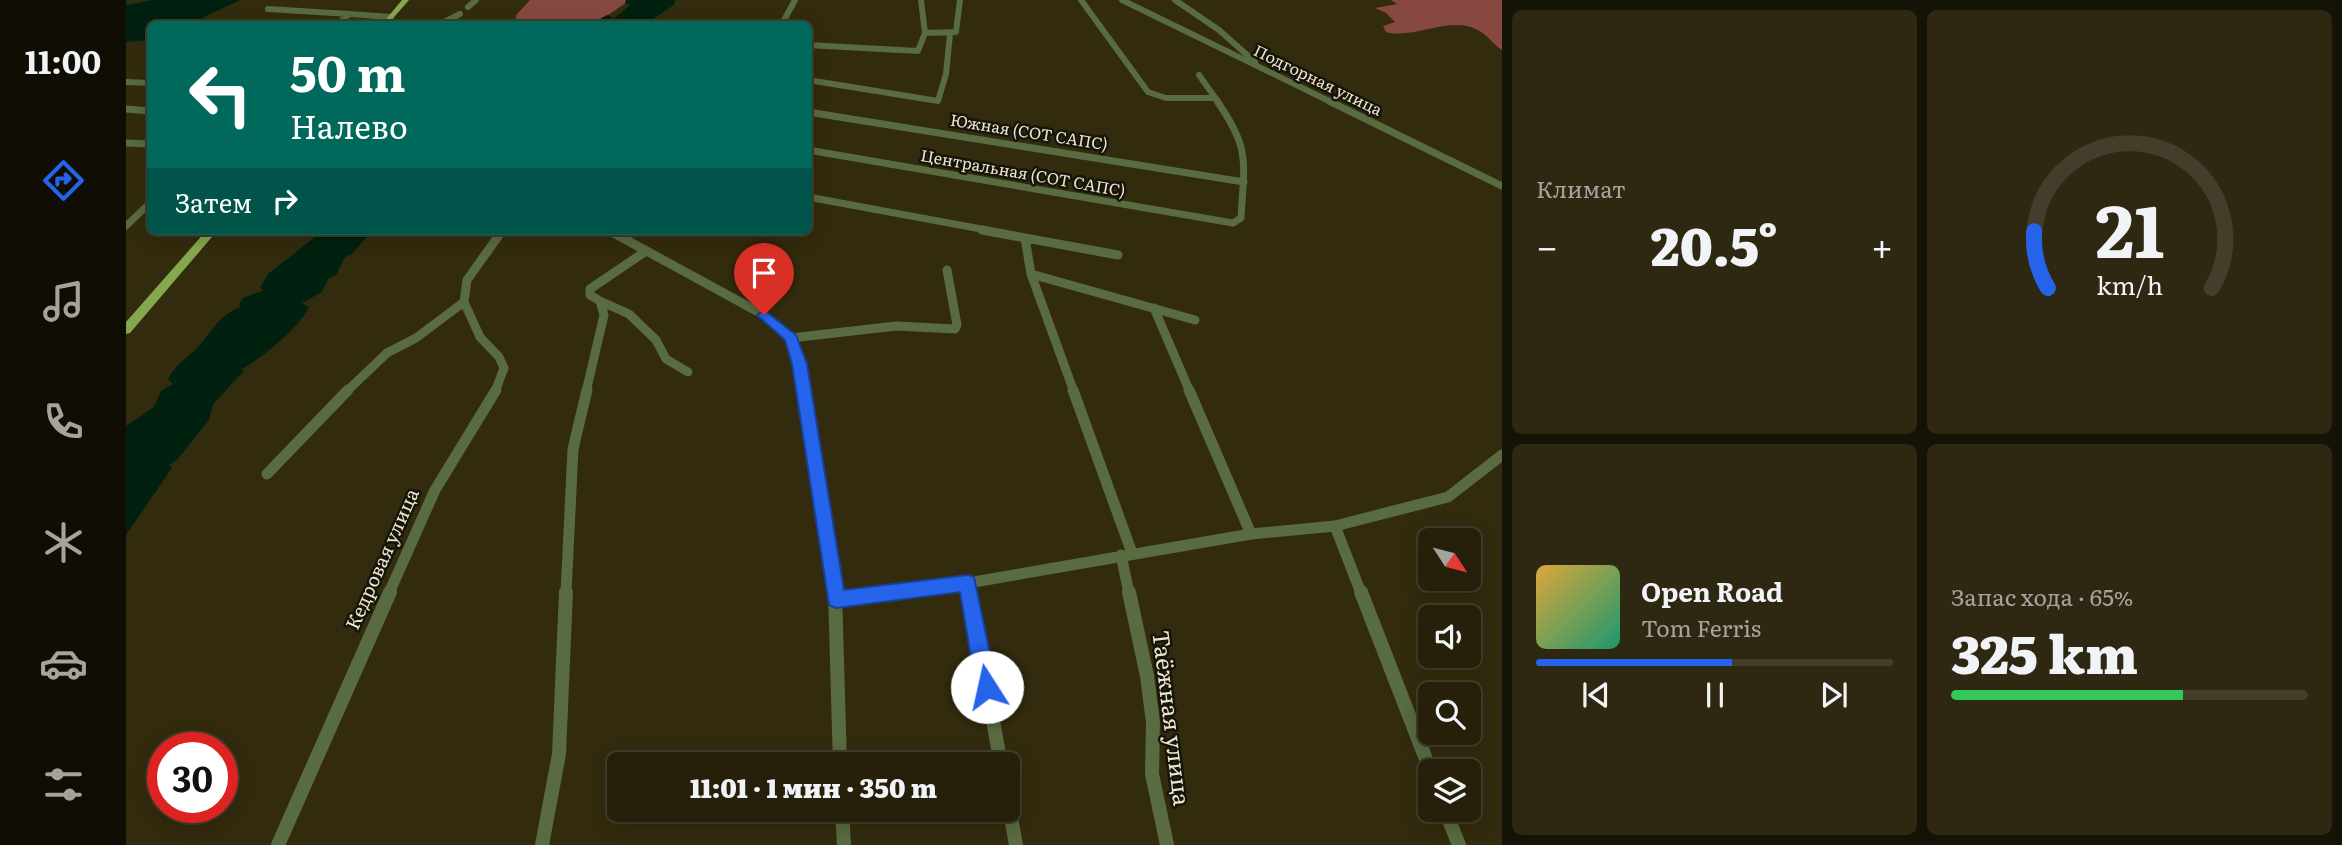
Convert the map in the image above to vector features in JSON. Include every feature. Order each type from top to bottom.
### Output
[{"type":"main road","points":[[388,21],[406,0]]},
{"type":"main road","points":[[126,330],[209,235]]},
{"type":"street","points":[[468,7],[476,0]]},
{"type":"street","points":[[784,21],[795,0]]},
{"type":"street","points":[[812,45],[918,51],[925,33],[921,0]]},
{"type":"street","points":[[925,33],[950,34],[958,29],[960,0]]},
{"type":"street","points":[[1081,0],[1149,92],[1166,98],[1215,98]]},
{"type":"street","name":"Подгорная улица","points":[[1122,0],[1502,187]]},
{"type":"street","points":[[1175,0],[1219,30],[1260,66]]},
{"type":"street","points":[[268,9],[391,17]]},
{"type":"street","points":[[341,21],[349,14]]},
{"type":"street","points":[[446,21],[460,14]]},
{"type":"street","points":[[812,81],[938,101],[946,74],[950,34]]},
{"type":"street","points":[[1199,75],[1233,124],[1245,153],[1244,182]]},
{"type":"street","points":[[126,82],[147,83]]},
{"type":"street","points":[[126,109],[147,111]]},
{"type":"street","name":"Южная (СОТ САПС)","points":[[812,113],[1244,182]]},
{"type":"street","points":[[126,143],[147,144]]},
{"type":"street","name":"Центральная (СОТ САПС)","points":[[812,151],[1233,223],[1241,218],[1244,182]]},
{"type":"street","points":[[812,198],[1118,256]]},
{"type":"street","points":[[126,226],[147,206]]},
{"type":"street","points":[[267,474],[311,425],[387,353],[416,338],[464,302],[467,280],[499,235]]},
{"type":"street","points":[[617,235],[764,315],[791,338],[808,403],[836,599],[840,752]]},
{"type":"street","name":"Таёжная улица","points":[[1025,238],[1031,274],[1126,554],[1153,722],[1152,774],[1167,845]]},
{"type":"street","points":[[646,251],[595,284],[590,295],[629,314],[656,340],[666,359],[688,372]]},
{"type":"street","points":[[791,338],[896,327],[955,329],[957,325],[947,270]]},
{"type":"street","points":[[1031,274],[1195,320]]},
{"type":"street","points":[[542,845],[559,754],[573,449],[603,328],[604,315],[600,301]]},
{"type":"street","name":"Кедровая улица","points":[[278,845],[435,490],[500,384],[504,368],[499,357],[480,337],[464,302]]},
{"type":"street","points":[[1154,309],[1251,534]]},
{"type":"street","points":[[836,599],[968,583],[1251,534],[1335,526],[1448,497],[1502,454]]},
{"type":"street","points":[[1335,526],[1426,759]]},
{"type":"street","points":[[968,583],[999,752]]},
{"type":"street","points":[[843,822],[844,845]]},
{"type":"street","points":[[1012,822],[1016,845]]},
{"type":"street","points":[[1450,822],[1459,845]]},
{"type":"shaded area","points":[[153,0],[240,0],[200,21],[147,21],[147,40],[126,42],[126,5]]},
{"type":"shaded area","points":[[530,0],[630,0],[599,21],[515,21],[517,14]]},
{"type":"shaded area","points":[[626,0],[675,0],[674,5],[650,21],[611,21],[630,5],[625,3]]},
{"type":"shaded area","points":[[1391,0],[1502,0],[1502,50],[1484,34],[1459,25],[1410,33],[1386,32],[1383,26],[1395,22],[1386,13],[1375,8],[1397,4]]},
{"type":"shaded area","points":[[607,15],[612,17],[607,21],[596,21]]},
{"type":"shaded area","points":[[369,235],[352,254],[345,257],[336,275],[328,279],[322,292],[302,303],[309,307],[289,333],[242,369],[243,372],[213,404],[209,420],[177,460],[169,465],[172,468],[126,535],[126,426],[154,407],[161,391],[173,384],[168,379],[174,370],[221,320],[241,307],[239,305],[243,298],[264,290],[260,288],[268,274],[316,236]]},
{"type":"route","points":[[764,315],[779,325],[791,338],[800,364],[836,599],[968,583],[987,687]]}]
